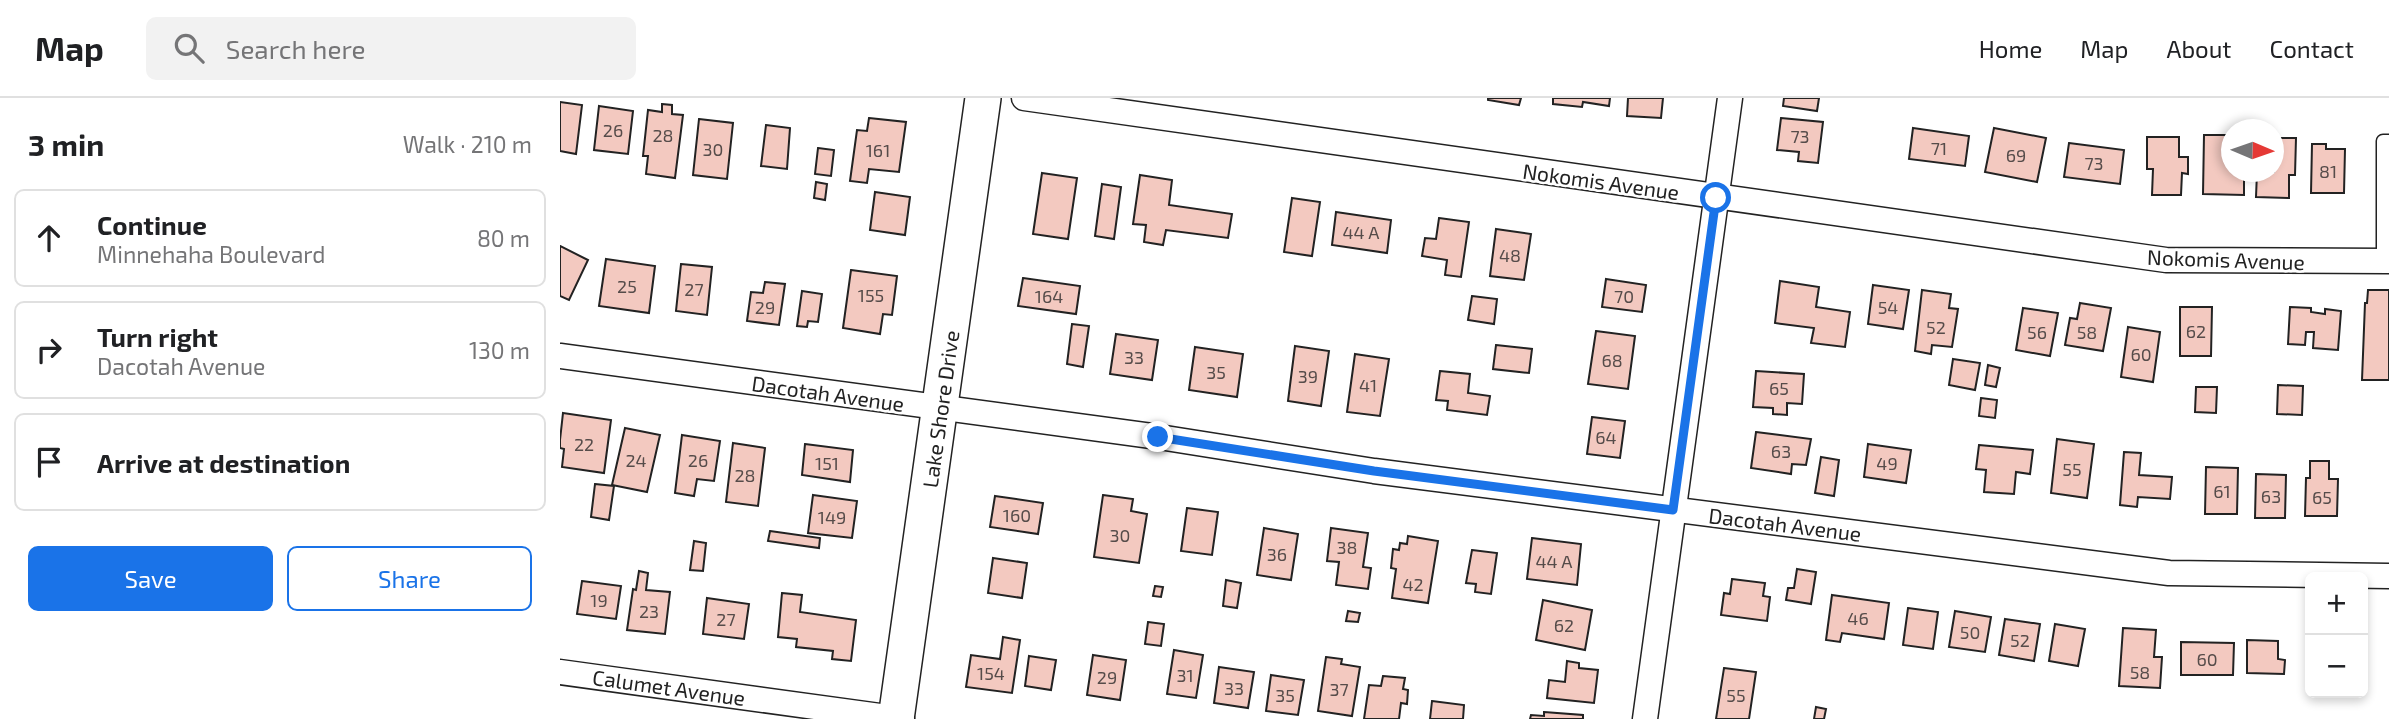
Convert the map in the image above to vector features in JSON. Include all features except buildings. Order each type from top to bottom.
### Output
[{"type":"street","name":"Nokomis Avenue","points":[[1024,98],[2166,260],[2386,261]]},
{"type":"street","points":[[1645,719],[1730,98]]},
{"type":"street","name":"Lake Shore Drive","points":[[896,719],[940,409],[976,99]]},
{"type":"street","name":"Dacotah Avenue","points":[[560,356],[1158,437],[1374,471],[2168,573],[2389,576]]},
{"type":"street","name":"Calumet Avenue","points":[[560,672],[902,719]]},
{"type":"lane","points":[[2386,261],[2383,141],[2389,141]]},
{"type":"route","points":[[1158,437],[1374,471],[1673,510],[1716,198]]}]
